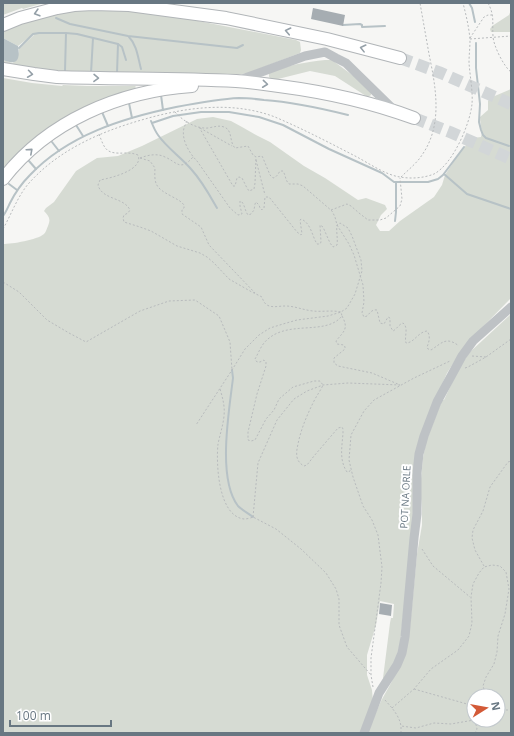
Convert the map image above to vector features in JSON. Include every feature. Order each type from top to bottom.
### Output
[{"type":"highway","points":[[179,3],[226,18]]},
{"type":"highway","points":[[3,25],[39,12],[62,7],[87,4],[111,4],[147,7],[226,18],[327,39],[400,58]]},
{"type":"highway","points":[[3,69],[57,77],[232,81],[288,87],[359,101],[414,118]]},
{"type":"highway","points":[[3,179],[18,162],[46,137],[92,110],[143,93],[175,87],[202,86],[232,81]]},
{"type":"street","points":[[325,52],[327,39]]},
{"type":"street","points":[[232,81],[245,78],[305,56],[325,52],[346,63],[395,111]]},
{"type":"street","name":"POT NA ORLE","points":[[364,733],[379,694],[397,665],[402,653],[417,514],[417,473],[419,454],[424,436],[435,408],[464,354],[473,341],[511,307]]},
{"type":"path","points":[[400,177],[422,156],[428,145],[436,117],[434,80],[420,3]]},
{"type":"path","points":[[3,229],[23,190],[34,177],[74,147],[99,134],[130,123],[175,112],[196,109],[219,107],[239,108],[261,113],[303,129],[396,176],[420,177],[434,174],[445,164],[463,136],[472,104],[469,61],[470,39],[463,3]]},
{"type":"path","points":[[488,3],[491,8],[494,21],[492,37],[503,62],[507,69],[511,72]]},
{"type":"path","points":[[470,39],[484,16],[492,15]]},
{"type":"path","points":[[470,39],[511,36]]},
{"type":"path","points":[[175,112],[179,117],[187,121],[199,127],[235,148],[248,146],[253,155],[256,157],[265,196],[264,208],[262,210],[256,202],[254,210],[248,215],[245,206],[240,201],[242,214],[238,216],[230,208],[197,161],[190,154],[184,140],[183,129],[187,121]]},
{"type":"path","points":[[199,127],[225,127],[230,131],[233,146]]},
{"type":"path","points":[[199,127],[233,186],[235,186],[239,177],[242,178],[246,188],[249,191],[254,189],[256,157]]},
{"type":"path","points":[[99,134],[105,148],[109,152],[134,154],[138,155],[139,158],[150,161],[155,168],[154,180],[157,186],[170,196],[181,201],[184,205],[182,214],[201,227],[209,245],[256,294]]},
{"type":"path","points":[[139,158],[154,154],[165,157],[175,164],[183,164],[189,162],[193,157]]},
{"type":"path","points":[[256,157],[262,156],[273,178],[275,178],[280,171],[283,170],[286,181],[289,184],[298,184],[303,186],[331,210],[337,225],[354,255],[363,285],[364,302],[362,313],[364,317],[372,311],[377,310],[380,323],[384,324],[388,317],[390,318],[390,326],[393,331],[401,324],[403,323],[405,325],[406,343],[410,342],[419,334],[427,331],[430,337],[426,347],[428,349],[431,350],[443,342],[452,342],[456,344],[464,354]]},
{"type":"path","points":[[139,158],[138,163],[125,173],[100,180],[98,184],[99,189],[104,193],[126,204],[129,208],[130,210],[128,213],[124,215],[124,222],[151,231],[177,246],[206,256],[229,279],[262,297],[263,301],[267,305],[272,307],[294,307],[313,311],[341,312]]},
{"type":"path","points":[[331,210],[347,204],[368,220],[380,220],[386,218],[400,206],[402,199],[400,177]]},
{"type":"path","points":[[265,196],[269,197],[301,235],[302,230],[300,220],[304,220],[311,229],[317,244],[320,244],[321,242],[320,225],[323,227],[330,243],[333,247],[335,247],[337,245],[338,238],[336,230],[337,225]]},
{"type":"path","points":[[196,426],[245,349],[259,335],[270,328],[290,322],[328,316],[341,312],[347,308],[355,294],[362,271],[361,260],[348,228],[340,223],[337,225]]},
{"type":"path","points":[[3,282],[19,292],[47,320],[86,342],[140,311],[169,301],[195,300],[219,316],[230,342],[232,370]]},
{"type":"path","points":[[341,312],[345,328],[344,333],[336,341],[336,344],[344,345],[345,349],[334,358],[334,363],[338,366],[372,373],[401,385]]},
{"type":"path","points":[[323,384],[320,381],[314,381],[293,387],[280,400],[266,419],[256,440],[248,440],[248,432],[257,394],[266,366],[266,362],[264,360],[257,362],[255,359],[265,342],[272,336],[284,330],[331,324],[342,316]]},
{"type":"path","points":[[455,370],[468,368],[511,339]]},
{"type":"path","points":[[375,705],[371,675],[371,658],[381,583],[381,551],[378,535],[372,520],[363,506],[353,477],[349,460],[351,435],[364,411],[374,400],[464,354],[486,357]]},
{"type":"path","points":[[253,517],[258,463],[277,420],[294,399],[323,384],[348,383],[401,385]]},
{"type":"path","points":[[323,384],[305,419],[300,434],[297,459],[300,464],[304,466],[307,465],[338,428],[342,427],[342,461],[347,472],[351,469]]},
{"type":"path","points":[[220,389],[224,403],[224,417],[218,444],[218,467],[221,489],[228,508],[236,516],[245,519],[253,517],[276,529],[301,548],[326,573],[336,589],[339,599],[340,625],[347,647],[371,675]]},
{"type":"path","points":[[484,567],[474,550],[472,538],[473,530],[482,511],[490,487],[508,462],[511,461]]},
{"type":"path","points":[[414,538],[433,566],[470,597]]},
{"type":"path","points":[[392,708],[414,689],[431,669],[458,650],[469,636],[472,623],[470,597],[473,584],[484,567],[500,566],[506,572],[509,589],[505,614],[498,636],[497,652],[494,664],[486,677],[484,688]]},
{"type":"path","points":[[414,689],[466,704]]},
{"type":"path","points":[[379,694],[399,718],[401,733]]},
{"type":"path","points":[[401,726],[416,728],[434,723],[451,724],[466,721]]},
{"type":"shaded area","points":[[3,3],[44,3],[22,8],[3,15]]},
{"type":"shaded area","points":[[84,9],[119,9],[188,19],[296,40],[300,42],[301,50],[300,53],[248,73],[231,76],[88,73],[60,71],[3,63],[3,60],[13,63],[19,49],[34,35],[33,34],[18,46],[3,38],[3,31],[42,17]]},
{"type":"shaded area","points":[[511,10],[511,32],[491,32],[490,29],[492,26],[509,15]]},
{"type":"shaded area","points":[[3,38],[18,46],[19,56],[16,61],[11,62],[3,60]]},
{"type":"shaded area","points":[[332,60],[359,80],[371,93],[371,95],[368,97],[366,96],[335,76],[310,71],[274,80],[269,77],[269,73],[282,68]]},
{"type":"shaded area","points":[[3,78],[62,86],[136,87],[134,89],[108,97],[79,110],[3,171]]},
{"type":"shaded area","points":[[511,89],[511,298],[461,351],[447,373],[428,416],[413,521],[400,644],[395,664],[386,678],[383,678],[394,604],[380,601],[376,625],[367,655],[367,675],[372,690],[373,702],[362,733],[3,733],[3,244],[30,240],[44,234],[49,221],[48,216],[44,211],[46,208],[54,202],[76,171],[97,158],[118,156],[197,119],[213,117],[231,121],[270,142],[304,166],[358,200],[366,198],[385,205],[387,209],[381,215],[376,225],[380,231],[389,231],[400,221],[434,197],[442,185],[445,175],[470,140],[481,137],[482,132],[480,117],[488,110],[488,101],[490,98]]},
{"type":"shaded area","points":[[511,314],[511,733],[367,733],[398,668],[410,626],[417,554],[422,525],[420,489],[426,442],[442,400],[444,400],[466,357]]},
{"type":"building","points":[[313,8],[345,15],[343,26],[311,19]]},
{"type":"building","points":[[380,603],[392,605],[391,616],[379,614]]},
{"type":"waterway","points":[[469,3],[472,8],[475,22]]},
{"type":"waterway","points":[[56,18],[70,24],[128,36],[237,48],[243,45]]},
{"type":"waterway","points":[[343,25],[360,24],[362,27],[385,26]]},
{"type":"waterway","points":[[65,71],[66,33]]},
{"type":"waterway","points":[[19,48],[33,34],[77,34],[118,44],[122,47],[126,60]]},
{"type":"waterway","points":[[129,37],[136,48],[141,69]]},
{"type":"waterway","points":[[91,73],[93,38]]},
{"type":"waterway","points":[[476,43],[476,68],[480,104],[479,122],[481,130],[486,138],[509,146]]},
{"type":"waterway","points":[[117,73],[118,44]]},
{"type":"waterway","points":[[161,95],[163,110]]},
{"type":"waterway","points":[[3,216],[21,185],[45,161],[61,149],[97,130],[156,111],[215,100],[239,98],[296,104],[348,115]]},
{"type":"waterway","points":[[129,103],[132,118]]},
{"type":"waterway","points":[[102,112],[108,126]]},
{"type":"waterway","points":[[152,123],[173,116],[201,112],[229,112],[259,117],[283,125],[329,149],[382,173],[394,182],[428,182],[438,179],[443,175],[464,147]]},
{"type":"waterway","points":[[151,121],[162,140],[199,178],[217,208]]},
{"type":"waterway","points":[[76,125],[83,136]]},
{"type":"waterway","points":[[52,142],[59,151]]},
{"type":"waterway","points":[[29,161],[36,169]]},
{"type":"waterway","points":[[444,174],[467,194],[511,209]]},
{"type":"waterway","points":[[395,221],[396,182]]},
{"type":"waterway","points":[[9,184],[17,190]]},
{"type":"waterway","points":[[232,370],[233,378],[226,444],[228,479],[232,494],[238,506],[253,517]]},
{"type":"tunnel","points":[[400,58],[441,73],[511,104]]},
{"type":"tunnel","points":[[414,118],[511,159]]}]
